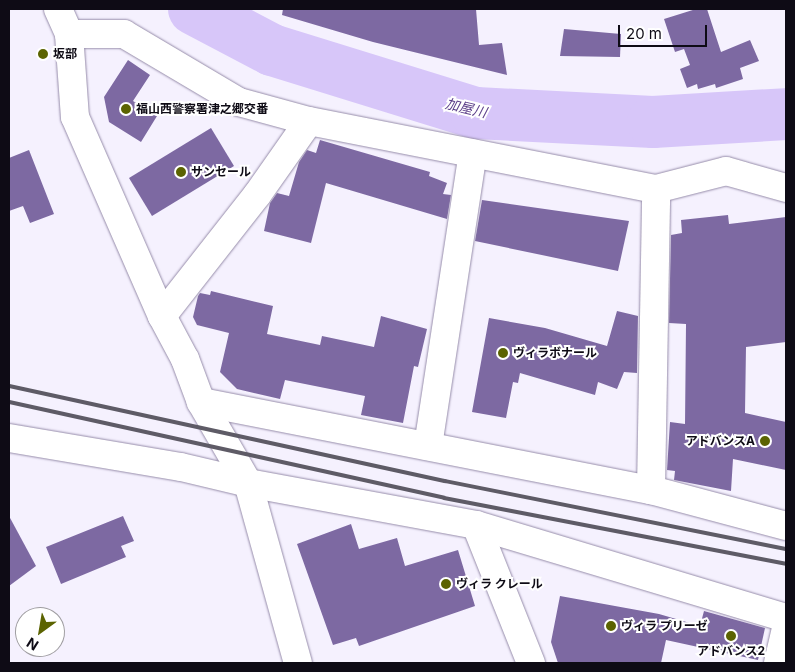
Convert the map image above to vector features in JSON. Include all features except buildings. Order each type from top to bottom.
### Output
[{"type":"street","points":[[58,9],[68,34],[75,117],[162,316],[185,359],[201,402],[248,483],[298,663]]},
{"type":"street","points":[[68,34],[124,34],[239,102],[309,121],[656,189],[726,171],[786,188]]},
{"type":"street","points":[[162,316],[257,195],[309,121]]},
{"type":"street","points":[[428,446],[473,152]]},
{"type":"street","points":[[651,490],[656,189]]},
{"type":"street","points":[[201,402],[651,490],[786,526]]},
{"type":"street","points":[[9,438],[181,467],[248,483],[476,525],[786,618]]},
{"type":"street","points":[[476,525],[531,663]]},
{"type":"street","points":[[778,663],[786,629]]},
{"type":"waterway","name":"加屋川","points":[[194,9],[272,50],[476,113],[653,122],[786,114]]},
{"type":"railway","points":[[9,386],[445,481],[786,549]]},
{"type":"railway","points":[[9,402],[444,498],[786,564]]},
{"type":"place","name":"坂部","points":[[43,54]]},
{"type":"place","name":"福山西警察署津之郷交番","points":[[126,109]]},
{"type":"place","name":"サンセール","points":[[181,172]]},
{"type":"place","name":"ヴィラボナール","points":[[503,353]]},
{"type":"place","name":"アドバンスA","points":[[765,441]]},
{"type":"place","name":"ヴィラ クレール","points":[[446,584]]},
{"type":"place","name":"ヴィラ プリーゼ","points":[[611,626]]},
{"type":"place","name":"アドバンス2","points":[[731,636]]}]
